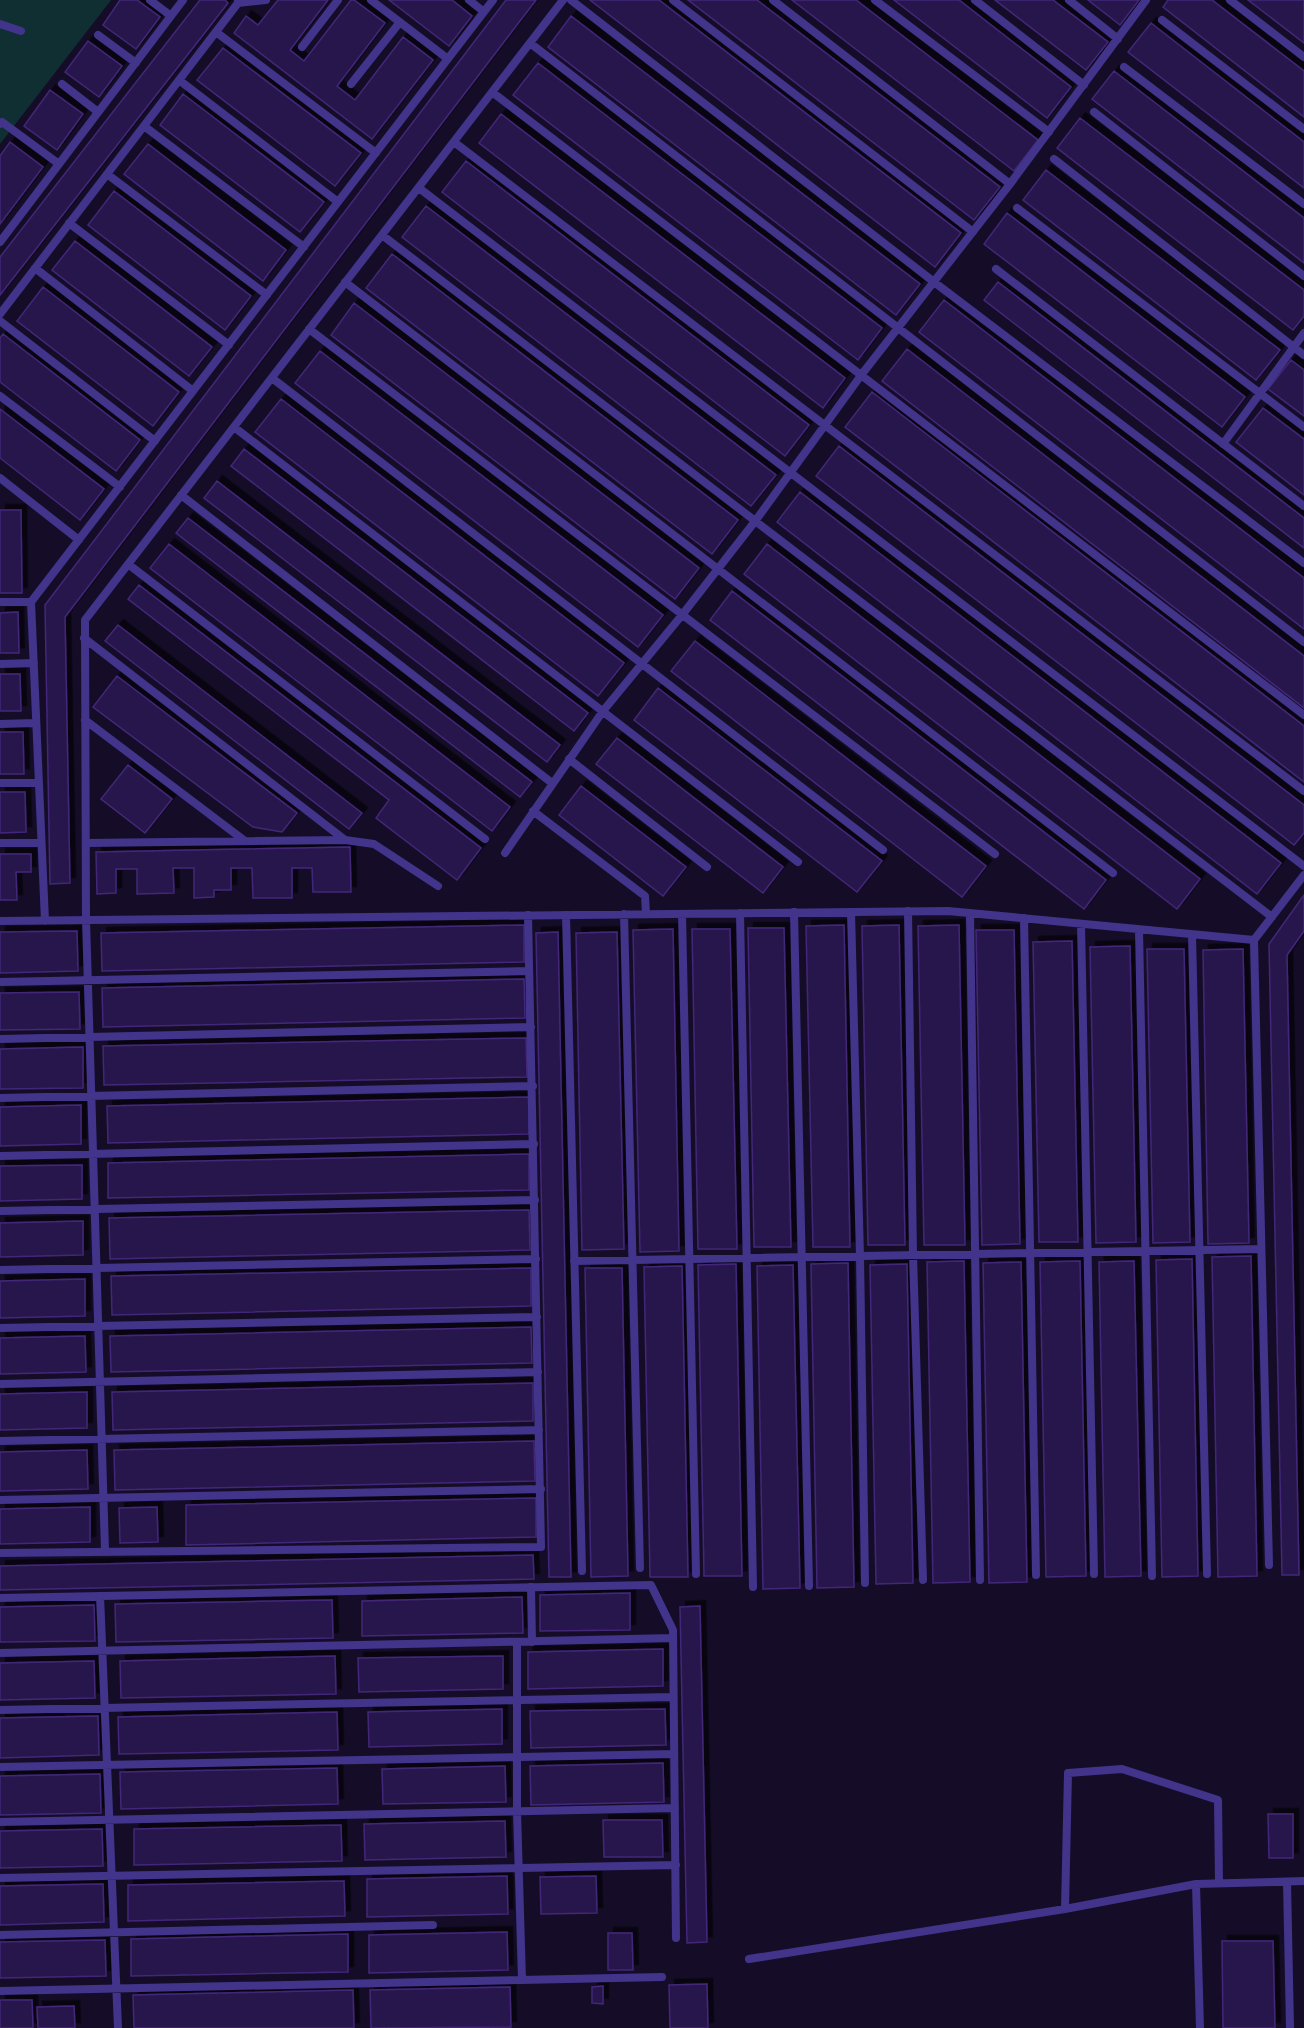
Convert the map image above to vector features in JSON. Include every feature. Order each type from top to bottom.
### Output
[{"type":"lane","points":[[150,0],[171,16]]},
{"type":"lane","points":[[0,242],[183,0]]},
{"type":"lane","points":[[0,314],[238,1],[266,0]]},
{"type":"lane","points":[[302,47],[338,0]]},
{"type":"lane","points":[[371,0],[448,59]]},
{"type":"lane","points":[[469,0],[484,12]]},
{"type":"lane","points":[[45,921],[31,602],[493,0]]},
{"type":"lane","points":[[105,1551],[86,920],[85,620],[563,0]]},
{"type":"lane","points":[[571,0],[934,282],[1304,563]]},
{"type":"lane","points":[[674,0],[973,232]]},
{"type":"lane","points":[[774,0],[1010,184]]},
{"type":"lane","points":[[875,0],[1049,132]]},
{"type":"lane","points":[[975,0],[1084,85]]},
{"type":"lane","points":[[1069,0],[1118,39]]},
{"type":"lane","points":[[505,853],[603,711],[682,615],[792,474],[862,375],[1010,184],[1146,0]]},
{"type":"lane","points":[[1230,0],[1304,57]]},
{"type":"lane","points":[[1162,20],[1304,129]]},
{"type":"lane","points":[[351,84],[400,22]]},
{"type":"lane","points":[[0,24],[21,31]]},
{"type":"lane","points":[[216,32],[376,153]]},
{"type":"lane","points":[[98,35],[136,63]]},
{"type":"lane","points":[[530,43],[1304,642]]},
{"type":"lane","points":[[1124,67],[1304,204]]},
{"type":"lane","points":[[179,80],[338,202]]},
{"type":"lane","points":[[62,84],[98,112]]},
{"type":"lane","points":[[492,92],[1304,715]]},
{"type":"lane","points":[[1094,112],[1304,276]]},
{"type":"lane","points":[[0,124],[2,122],[59,164]]},
{"type":"lane","points":[[144,126],[304,247]]},
{"type":"lane","points":[[454,142],[1304,791]]},
{"type":"lane","points":[[1054,159],[1304,355]]},
{"type":"lane","points":[[107,174],[267,295]]},
{"type":"lane","points":[[418,188],[1304,866]]},
{"type":"lane","points":[[1017,208],[1304,427]]},
{"type":"lane","points":[[69,223],[229,345]]},
{"type":"lane","points":[[382,235],[1272,917]]},
{"type":"lane","points":[[35,268],[193,391]]},
{"type":"lane","points":[[996,269],[1304,506]]},
{"type":"lane","points":[[345,282],[1113,873]]},
{"type":"lane","points":[[0,321],[155,441]]},
{"type":"lane","points":[[309,329],[995,854]]},
{"type":"lane","points":[[1223,444],[1304,333]]},
{"type":"lane","points":[[272,378],[883,850]]},
{"type":"lane","points":[[0,396],[120,487]]},
{"type":"lane","points":[[234,427],[798,862]]},
{"type":"lane","points":[[0,478],[79,540]]},
{"type":"lane","points":[[181,495],[552,783]]},
{"type":"lane","points":[[128,564],[485,839]]},
{"type":"lane","points":[[0,602],[31,602]]},
{"type":"lane","points":[[84,638],[345,840]]},
{"type":"lane","points":[[0,664],[34,663]]},
{"type":"lane","points":[[85,720],[245,841]]},
{"type":"lane","points":[[0,724],[36,723]]},
{"type":"lane","points":[[568,759],[707,867]]},
{"type":"lane","points":[[0,783],[39,783]]},
{"type":"lane","points":[[533,811],[645,896],[646,914]]},
{"type":"lane","points":[[86,843],[345,840],[374,844],[438,886]]},
{"type":"lane","points":[[0,843],[41,843]]},
{"type":"lane","points":[[1269,1564],[1254,940],[1304,875]]},
{"type":"lane","points":[[0,921],[908,911],[970,913],[1192,936],[1254,940]]},
{"type":"lane","points":[[908,911],[913,1255],[923,1580]]},
{"type":"lane","points":[[794,912],[809,1586]]},
{"type":"lane","points":[[851,912],[860,1256],[865,1583]]},
{"type":"lane","points":[[740,913],[753,1587]]},
{"type":"lane","points":[[970,913],[980,1580]]},
{"type":"lane","points":[[624,914],[640,1568]]},
{"type":"lane","points":[[682,914],[696,1574]]},
{"type":"lane","points":[[0,1553],[541,1547],[528,915]]},
{"type":"lane","points":[[566,915],[582,1571]]},
{"type":"lane","points":[[1024,918],[1036,1575]]},
{"type":"lane","points":[[1081,924],[1094,1574]]},
{"type":"lane","points":[[1139,930],[1152,1576]]},
{"type":"lane","points":[[1192,936],[1207,1574]]},
{"type":"lane","points":[[0,982],[529,971]]},
{"type":"lane","points":[[0,1039],[531,1027]]},
{"type":"lane","points":[[0,1098],[533,1086]]},
{"type":"lane","points":[[0,1156],[534,1144]]},
{"type":"lane","points":[[0,1211],[535,1200]]},
{"type":"lane","points":[[574,1261],[1261,1249]]},
{"type":"lane","points":[[0,1270],[536,1259]]},
{"type":"lane","points":[[0,1328],[537,1317]]},
{"type":"lane","points":[[0,1384],[538,1372]]},
{"type":"lane","points":[[0,1441],[539,1430]]},
{"type":"lane","points":[[0,1500],[541,1489]]},
{"type":"lane","points":[[0,1598],[651,1585],[673,1630],[676,1938]]},
{"type":"lane","points":[[531,1587],[532,1642]]},
{"type":"lane","points":[[100,1596],[118,2028]]},
{"type":"lane","points":[[0,1653],[673,1638]]},
{"type":"lane","points":[[517,1642],[517,1811],[522,1980]]},
{"type":"lane","points":[[0,1710],[674,1697]]},
{"type":"lane","points":[[0,1767],[674,1755]]},
{"type":"lane","points":[[1065,1909],[1068,1773],[1122,1769],[1218,1800],[1219,1883]]},
{"type":"lane","points":[[0,1822],[675,1808]]},
{"type":"lane","points":[[0,1878],[676,1865]]},
{"type":"lane","points":[[749,1959],[1065,1909],[1196,1884],[1304,1881]]},
{"type":"lane","points":[[1287,1882],[1290,2028]]},
{"type":"lane","points":[[1196,1884],[1200,2028]]},
{"type":"lane","points":[[0,1935],[433,1924]]},
{"type":"lane","points":[[0,1991],[662,1977]]},
{"type":"green space","points":[[0,0],[111,0],[0,144]]},
{"type":"building","points":[[120,0],[137,0],[160,17],[136,49],[103,25]]},
{"type":"building","points":[[200,0],[225,0],[228,3],[0,295],[0,257]]},
{"type":"building","points":[[278,0],[328,0],[290,50],[304,61],[351,0],[385,23],[337,86],[355,100],[403,37],[433,60],[372,139],[234,33],[246,16],[258,25]]},
{"type":"building","points":[[389,0],[452,0],[472,16],[449,46]]},
{"type":"building","points":[[506,0],[536,0],[65,617],[70,883],[50,884],[45,605]]},
{"type":"building","points":[[590,0],[659,0],[961,233],[935,267]]},
{"type":"building","points":[[688,0],[757,0],[1000,187],[974,220]]},
{"type":"building","points":[[792,0],[856,0],[1038,140],[1014,171]]},
{"type":"building","points":[[894,0],[959,0],[1071,87],[1047,118]]},
{"type":"building","points":[[995,0],[1053,0],[1108,42],[1086,70]]},
{"type":"building","points":[[1088,0],[1139,0],[1120,25]]},
{"type":"building","points":[[1168,0],[1212,0],[1304,71],[1304,117],[1163,7]]},
{"type":"building","points":[[1248,0],[1304,0],[1304,43]]},
{"type":"building","points":[[571,16],[920,284],[896,315],[548,47]]},
{"type":"building","points":[[1151,23],[1304,142],[1304,188],[1128,52]]},
{"type":"building","points":[[88,41],[122,66],[99,97],[65,72]]},
{"type":"building","points":[[223,48],[361,153],[335,186],[197,80]]},
{"type":"building","points":[[538,63],[882,328],[858,360],[513,95]]},
{"type":"building","points":[[1114,71],[1304,218],[1304,263],[1092,99]]},
{"type":"building","points":[[50,90],[83,114],[57,150],[24,126]]},
{"type":"building","points":[[183,94],[324,202],[300,232],[160,125]]},
{"type":"building","points":[[501,114],[845,378],[823,408],[479,143]]},
{"type":"building","points":[[1080,118],[1304,290],[1304,316],[1293,330],[1057,148]]},
{"type":"building","points":[[10,142],[43,167],[0,224],[0,156]]},
{"type":"building","points":[[148,144],[286,250],[263,281],[124,174]]},
{"type":"building","points":[[466,161],[809,425],[785,456],[442,192]]},
{"type":"building","points":[[1046,170],[1280,350],[1256,380],[1023,200]]},
{"type":"building","points":[[114,191],[251,296],[225,330],[88,225]]},
{"type":"building","points":[[426,206],[776,475],[751,506],[402,237]]},
{"type":"building","points":[[1007,213],[1245,397],[1222,427],[984,244]]},
{"type":"building","points":[[75,241],[212,347],[189,376],[52,270]]},
{"type":"building","points":[[392,254],[738,520],[712,554],[366,288]]},
{"type":"building","points":[[998,282],[1304,518],[1304,548],[984,300]]},
{"type":"building","points":[[43,287],[179,392],[153,426],[17,321]]},
{"type":"building","points":[[944,300],[1304,578],[1304,629],[919,332]]},
{"type":"building","points":[[354,303],[699,568],[675,599],[331,335]]},
{"type":"building","points":[[3,334],[140,440],[116,471],[0,382],[0,338]]},
{"type":"building","points":[[907,349],[1304,656],[1304,708],[882,381]]},
{"type":"building","points":[[320,351],[663,615],[638,647],[295,383]]},
{"type":"building","points":[[1291,360],[1304,370],[1304,416],[1268,389]]},
{"type":"building","points":[[872,392],[1304,726],[1304,782],[845,427]]},
{"type":"building","points":[[281,399],[624,663],[598,696],[255,432]]},
{"type":"building","points":[[1263,408],[1304,439],[1304,495],[1236,442]]},
{"type":"building","points":[[0,409],[104,489],[80,520],[0,458]]},
{"type":"building","points":[[839,446],[1304,805],[1304,833],[1294,845],[816,476]]},
{"type":"building","points":[[244,449],[588,713],[574,731],[231,466]]},
{"type":"building","points":[[217,481],[560,745],[547,762],[204,498]]},
{"type":"building","points":[[800,492],[1281,863],[1257,894],[777,522]]},
{"type":"building","points":[[0,510],[21,510],[22,593],[0,593]]},
{"type":"building","points":[[188,518],[532,782],[520,797],[176,533]]},
{"type":"building","points":[[169,544],[510,807],[492,831],[150,568]]},
{"type":"building","points":[[767,544],[1200,879],[1177,909],[744,574]]},
{"type":"building","points":[[139,585],[481,848],[457,880],[376,818],[389,800],[128,599]]},
{"type":"building","points":[[732,591],[1106,880],[1084,909],[710,620]]},
{"type":"building","points":[[18,612],[19,653],[0,653],[0,613]]},
{"type":"building","points":[[118,625],[362,813],[349,829],[105,641]]},
{"type":"building","points":[[695,641],[986,866],[962,897],[671,671]]},
{"type":"building","points":[[0,674],[20,674],[21,711],[0,711]]},
{"type":"building","points":[[117,676],[297,813],[282,832],[253,827],[93,707]]},
{"type":"building","points":[[658,688],[882,861],[857,892],[634,720]]},
{"type":"building","points":[[0,732],[23,732],[24,774],[0,774]]},
{"type":"building","points":[[617,738],[783,867],[763,893],[596,764]]},
{"type":"building","points":[[128,765],[172,799],[145,833],[101,799]]},
{"type":"building","points":[[581,786],[686,867],[663,896],[559,815]]},
{"type":"building","points":[[0,792],[25,792],[26,832],[0,833]]},
{"type":"building","points":[[350,847],[351,892],[313,892],[312,868],[292,868],[292,898],[253,898],[252,868],[231,868],[231,890],[214,890],[214,897],[194,898],[194,868],[173,868],[174,893],[137,894],[137,869],[116,869],[116,893],[97,894],[96,852]]},
{"type":"building","points":[[0,854],[31,854],[31,872],[16,872],[17,900],[0,900]]},
{"type":"building","points":[[1304,895],[1304,931],[1287,955],[1299,1575],[1282,1575],[1269,944]]},
{"type":"building","points":[[524,925],[524,962],[102,971],[101,933]]},
{"type":"building","points":[[844,925],[850,1247],[813,1247],[806,926]]},
{"type":"building","points":[[899,925],[905,1245],[868,1245],[862,926]]},
{"type":"building","points":[[959,925],[965,1245],[924,1245],[918,926]]},
{"type":"building","points":[[748,928],[784,928],[791,1247],[754,1247]]},
{"type":"building","points":[[673,929],[679,1251],[640,1252],[633,930]]},
{"type":"building","points":[[692,929],[730,929],[737,1249],[698,1249]]},
{"type":"building","points":[[976,930],[1014,930],[1020,1244],[982,1245]]},
{"type":"building","points":[[77,931],[78,971],[0,973],[0,932]]},
{"type":"building","points":[[558,932],[571,1577],[549,1577],[536,933]]},
{"type":"building","points":[[617,932],[624,1249],[582,1250],[576,933]]},
{"type":"building","points":[[1072,941],[1078,1242],[1039,1242],[1033,942]]},
{"type":"building","points":[[1130,946],[1136,1242],[1096,1243],[1090,947]]},
{"type":"building","points":[[1147,949],[1184,949],[1190,1242],[1153,1243]]},
{"type":"building","points":[[1243,949],[1249,1243],[1208,1244],[1203,950]]},
{"type":"building","points":[[524,979],[525,1018],[103,1027],[102,988]]},
{"type":"building","points":[[79,992],[80,1029],[0,1030],[0,993]]},
{"type":"building","points":[[526,1038],[527,1077],[104,1085],[103,1046]]},
{"type":"building","points":[[83,1047],[83,1088],[0,1089],[0,1049]]},
{"type":"building","points":[[529,1097],[529,1134],[108,1143],[107,1106]]},
{"type":"building","points":[[81,1105],[81,1144],[0,1146],[0,1107]]},
{"type":"building","points":[[529,1154],[529,1190],[108,1198],[108,1163]]},
{"type":"building","points":[[82,1165],[82,1199],[0,1201],[0,1166]]},
{"type":"building","points":[[529,1210],[530,1250],[110,1259],[109,1218]]},
{"type":"building","points":[[83,1221],[83,1255],[0,1257],[0,1223]]},
{"type":"building","points":[[1251,1256],[1257,1576],[1218,1577],[1212,1257]]},
{"type":"building","points":[[1192,1259],[1198,1576],[1162,1577],[1156,1260]]},
{"type":"building","points":[[964,1261],[970,1582],[933,1583],[927,1262]]},
{"type":"building","points":[[1080,1261],[1086,1576],[1046,1577],[1040,1262]]},
{"type":"building","points":[[1134,1261],[1141,1576],[1105,1577],[1099,1262]]},
{"type":"building","points":[[1021,1262],[1027,1582],[989,1583],[983,1263]]},
{"type":"building","points":[[848,1263],[854,1587],[817,1588],[811,1264]]},
{"type":"building","points":[[736,1264],[742,1576],[704,1576],[698,1265]]},
{"type":"building","points":[[907,1264],[913,1583],[876,1584],[870,1265]]},
{"type":"building","points":[[793,1265],[800,1588],[763,1589],[757,1266]]},
{"type":"building","points":[[682,1266],[688,1577],[650,1577],[644,1267]]},
{"type":"building","points":[[531,1268],[531,1306],[112,1315],[111,1276]]},
{"type":"building","points":[[585,1268],[622,1268],[628,1576],[591,1577]]},
{"type":"building","points":[[85,1279],[85,1316],[0,1318],[0,1281]]},
{"type":"building","points":[[531,1327],[532,1363],[111,1372],[110,1336]]},
{"type":"building","points":[[85,1336],[86,1372],[0,1374],[0,1338]]},
{"type":"building","points":[[533,1383],[533,1421],[113,1430],[112,1392]]},
{"type":"building","points":[[87,1392],[87,1428],[0,1430],[0,1394]]},
{"type":"building","points":[[534,1441],[535,1481],[115,1490],[114,1450]]},
{"type":"building","points":[[87,1450],[88,1489],[0,1491],[0,1452]]},
{"type":"building","points":[[536,1498],[536,1537],[186,1545],[186,1505]]},
{"type":"building","points":[[90,1507],[90,1542],[0,1544],[0,1509]]},
{"type":"building","points":[[157,1507],[158,1542],[120,1543],[119,1508]]},
{"type":"building","points":[[533,1555],[534,1579],[0,1590],[0,1566]]},
{"type":"building","points":[[630,1593],[630,1630],[540,1631],[540,1595]]},
{"type":"building","points":[[522,1597],[523,1633],[362,1636],[362,1601]]},
{"type":"building","points":[[332,1600],[333,1638],[116,1642],[115,1604]]},
{"type":"building","points":[[94,1605],[95,1641],[0,1642],[0,1607]]},
{"type":"building","points":[[700,1606],[707,1942],[687,1943],[680,1607]]},
{"type":"building","points":[[663,1649],[663,1686],[528,1689],[528,1652]]},
{"type":"building","points":[[335,1656],[336,1694],[121,1698],[120,1661]]},
{"type":"building","points":[[503,1656],[503,1689],[359,1692],[358,1658]]},
{"type":"building","points":[[94,1661],[95,1698],[0,1700],[0,1663]]},
{"type":"building","points":[[502,1709],[502,1744],[369,1747],[368,1712]]},
{"type":"building","points":[[665,1709],[666,1745],[531,1748],[530,1711]]},
{"type":"building","points":[[337,1712],[338,1750],[119,1754],[118,1717]]},
{"type":"building","points":[[98,1716],[99,1755],[0,1758],[0,1718]]},
{"type":"building","points":[[663,1763],[664,1802],[531,1805],[530,1766]]},
{"type":"building","points":[[505,1766],[506,1802],[383,1804],[382,1769]]},
{"type":"building","points":[[337,1768],[338,1804],[121,1809],[120,1772]]},
{"type":"building","points":[[100,1774],[101,1813],[0,1815],[0,1776]]},
{"type":"building","points":[[1268,1814],[1293,1814],[1293,1858],[1269,1858]]},
{"type":"building","points":[[603,1820],[662,1820],[663,1857],[604,1857]]},
{"type":"building","points":[[505,1821],[506,1857],[365,1860],[364,1824]]},
{"type":"building","points":[[341,1825],[342,1861],[134,1865],[134,1829]]},
{"type":"building","points":[[102,1829],[103,1866],[0,1868],[0,1831]]},
{"type":"building","points":[[507,1876],[508,1914],[367,1917],[367,1879]]},
{"type":"building","points":[[596,1876],[597,1913],[541,1914],[540,1877]]},
{"type":"building","points":[[344,1881],[345,1916],[128,1921],[128,1885]]},
{"type":"building","points":[[103,1884],[104,1922],[0,1925],[0,1886]]},
{"type":"building","points":[[507,1932],[508,1970],[369,1973],[369,1935]]},
{"type":"building","points":[[608,1933],[632,1933],[633,1970],[608,1970]]},
{"type":"building","points":[[348,1934],[348,1972],[131,1976],[131,1939]]},
{"type":"building","points":[[105,1940],[106,1976],[0,1978],[0,1942]]},
{"type":"building","points":[[1222,1941],[1273,1941],[1275,2028],[1223,2028]]},
{"type":"building","points":[[707,1984],[708,2028],[670,2028],[669,1985]]},
{"type":"building","points":[[603,1986],[603,2004],[592,2003],[592,1987]]},
{"type":"building","points":[[510,1987],[511,2027],[371,2028],[370,1990]]},
{"type":"building","points":[[353,1990],[354,2028],[134,2028],[133,1995]]},
{"type":"building","points":[[0,2000],[32,2000],[33,2028],[0,2028]]},
{"type":"building","points":[[74,2006],[75,2028],[38,2028],[37,2007]]}]
